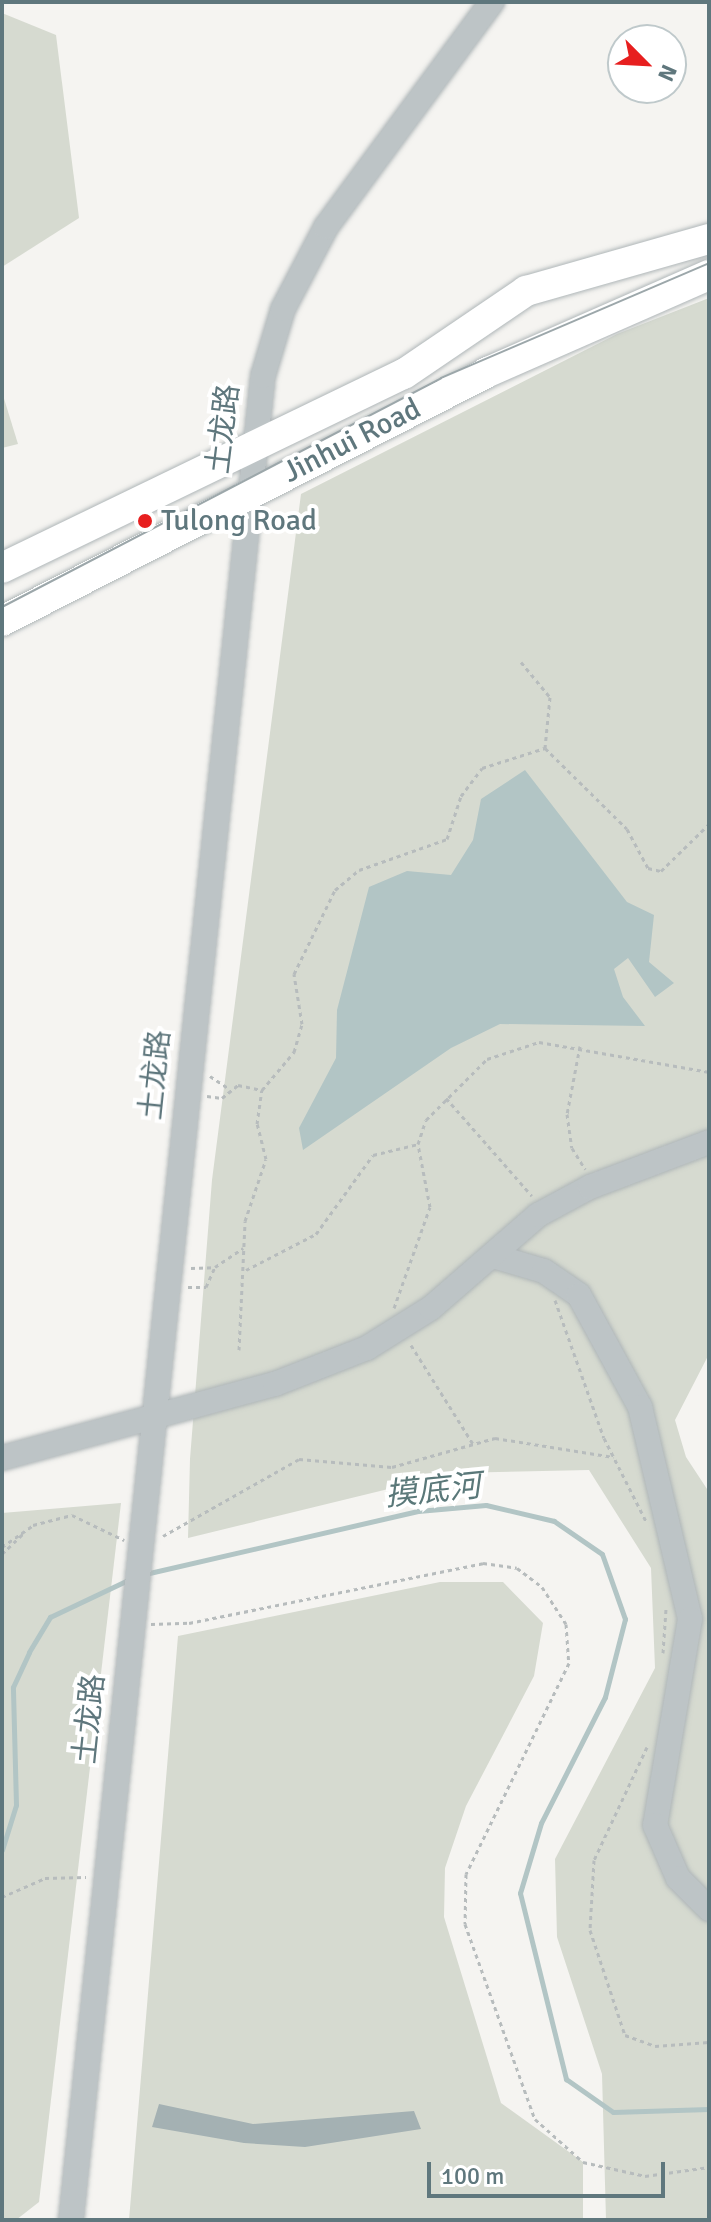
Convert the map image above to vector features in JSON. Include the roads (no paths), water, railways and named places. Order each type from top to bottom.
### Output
[{"type":"main road","name":"Jinhui Road","points":[[2,568],[253,443],[404,374],[526,291],[709,239]]},
{"type":"main road","name":"Jinhui Road","points":[[2,621],[488,372],[709,275]]},
{"type":"street","name":"土龙路","points":[[71,2220],[253,443],[263,376],[299,274],[492,2]]},
{"type":"street","points":[[2,1458],[154,1412],[275,1384],[400,1327],[546,1211],[598,1184],[709,1142]]},
{"type":"street","points":[[493,1256],[554,1276],[579,1295],[640,1407],[668,1508],[690,1619],[655,1825],[678,1878],[709,1909]]},
{"type":"waterway","name":"摸底河","points":[[145,1574],[418,1511],[486,1505],[554,1521],[602,1554],[625,1619],[605,1697],[541,1823],[520,1893],[566,2079],[613,2112],[709,2109]]},
{"type":"waterway","name":"摸底河","points":[[2,1850],[16,1805],[13,1687],[29,1652],[50,1617],[132,1578]]},
{"type":"tram line","points":[[2,607],[441,378],[709,263]]},
{"type":"place","name":"Tulong Road","points":[[145,521]]}]
